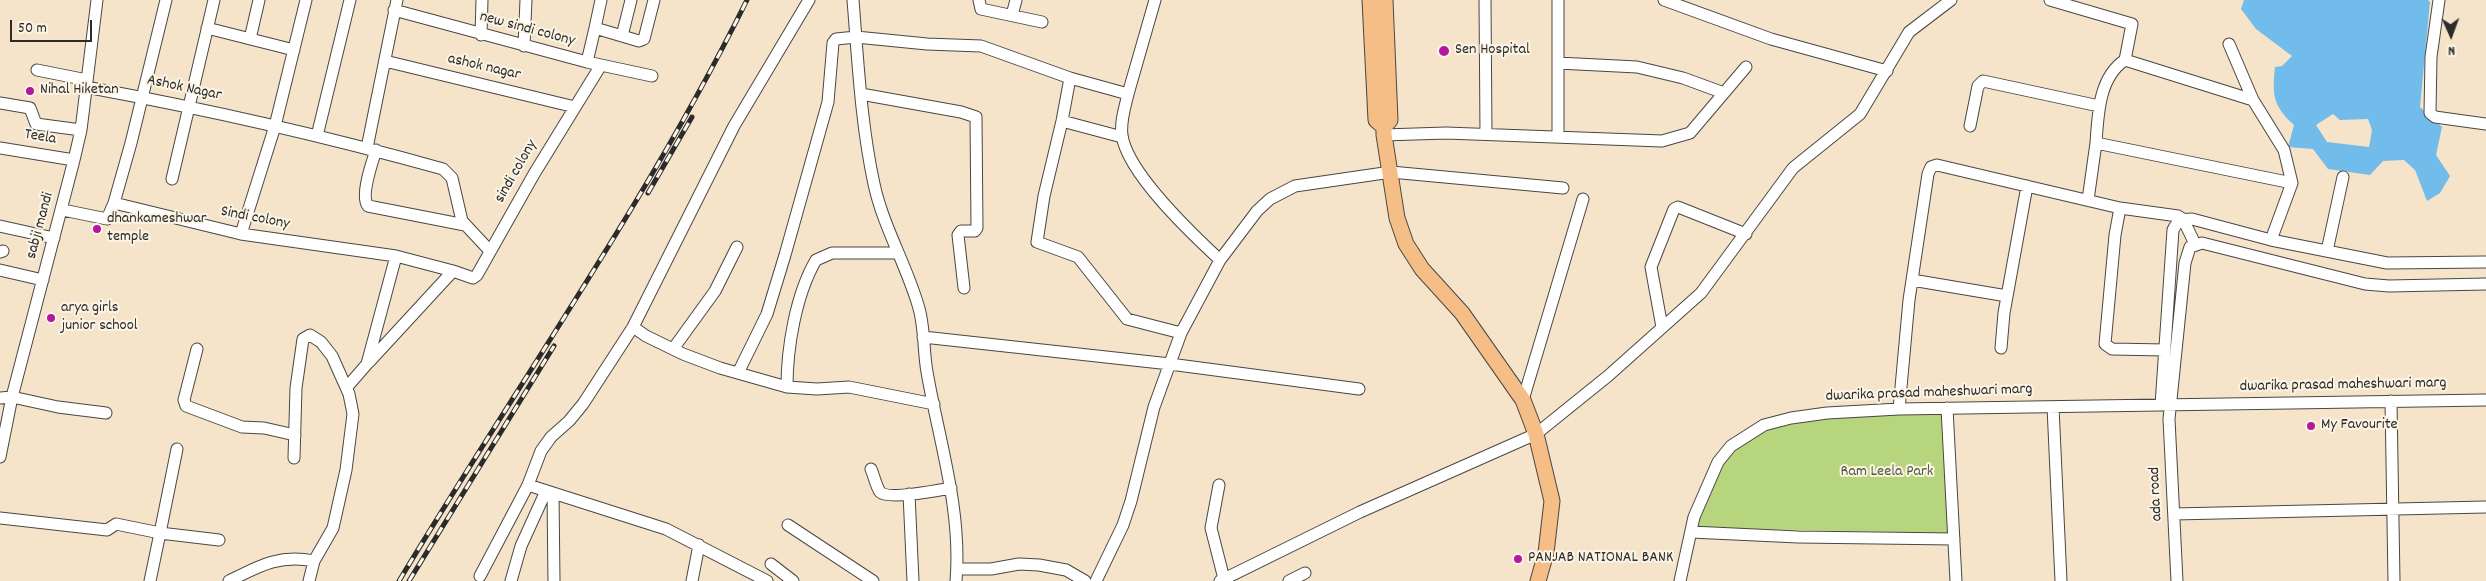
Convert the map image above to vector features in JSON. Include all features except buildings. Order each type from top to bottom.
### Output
[{"type":"main road","points":[[1370,0],[1376,120],[1384,131],[1398,218],[1406,244],[1422,269],[1462,313],[1523,400],[1536,434],[1552,501],[1546,553],[1538,581]]},
{"type":"main road","points":[[1384,131],[1390,120],[1385,0]]},
{"type":"street","name":"sabji mandi","points":[[0,457],[12,397],[63,210],[74,160],[87,83],[97,0]]},
{"type":"street","points":[[63,210],[107,219],[114,203],[166,0]]},
{"type":"street","points":[[172,180],[214,0]]},
{"type":"street","points":[[250,39],[260,0]]},
{"type":"street","points":[[242,234],[275,126],[306,0]]},
{"type":"street","points":[[317,136],[350,0]]},
{"type":"street","points":[[481,35],[482,0]]},
{"type":"street","points":[[524,46],[526,0]]},
{"type":"street","points":[[595,28],[601,0]]},
{"type":"street","points":[[622,36],[631,0]]},
{"type":"street","name":"new sindi colony","points":[[395,5],[481,35],[587,62],[595,28],[639,41],[644,39],[654,0]]},
{"type":"street","points":[[480,576],[530,480],[541,451],[551,437],[569,421],[583,404],[633,327],[734,126],[809,0]]},
{"type":"street","points":[[854,0],[864,128],[874,186],[897,253],[918,304],[934,404],[952,488],[957,569],[956,581]]},
{"type":"street","points":[[979,0],[981,9],[1042,22]]},
{"type":"street","points":[[1012,15],[1016,0]]},
{"type":"street","points":[[1155,0],[1126,100],[1122,137],[1129,157],[1171,212],[1220,260]]},
{"type":"street","points":[[1485,0],[1486,134]]},
{"type":"street","points":[[1558,0],[1558,137]]},
{"type":"street","points":[[1664,0],[1772,39],[1887,71]]},
{"type":"street","points":[[1219,485],[1211,528],[1222,580],[1368,508],[1536,434],[1608,376],[1701,293],[1793,168],[1860,114],[1909,32],[1951,0]]},
{"type":"street","points":[[2050,0],[2132,24],[2125,60],[2110,73],[2099,106],[2088,200]]},
{"type":"street","points":[[2439,0],[2431,57],[2430,113],[2435,117],[2486,124]]},
{"type":"street","points":[[395,5],[371,149],[365,202],[368,206],[465,225]]},
{"type":"street","points":[[208,28],[294,50]]},
{"type":"street","points":[[738,373],[767,314],[828,102],[833,43],[841,37],[981,46],[1126,100]]},
{"type":"street","points":[[2229,44],[2253,100],[2284,150],[2292,183],[2271,240]]},
{"type":"street","points":[[2125,60],[2253,100]]},
{"type":"street","name":"ashok nagar","points":[[385,62],[575,107]]},
{"type":"street","points":[[587,62],[652,76]]},
{"type":"street","points":[[1558,63],[1637,67],[1683,78],[1724,93]]},
{"type":"street","name":"sindi colony","points":[[453,271],[475,277],[601,65]]},
{"type":"street","points":[[1384,131],[1662,140],[1678,138],[1690,133],[1746,67]]},
{"type":"street","name":"Ashok Nagar","points":[[37,70],[142,97],[371,149],[448,172],[465,225],[490,251]]},
{"type":"street","points":[[1070,78],[1044,196],[1037,242],[1078,257],[1127,319],[1181,333]]},
{"type":"street","points":[[1970,126],[1978,86],[1983,81],[2099,106]]},
{"type":"street","points":[[861,94],[961,112],[976,117],[977,228],[975,231],[961,231],[958,235],[964,288]]},
{"type":"street","points":[[0,103],[30,108],[36,124],[80,130]]},
{"type":"street","points":[[1062,121],[1122,137]]},
{"type":"street","points":[[2096,142],[2292,183]]},
{"type":"street","name":"Teela","points":[[0,148],[74,160]]},
{"type":"street","points":[[1899,409],[1912,280],[1928,174],[1931,167],[1937,165],[2120,208],[2192,219],[2271,240],[2387,263],[2486,262]]},
{"type":"street","points":[[1096,581],[1128,509],[1154,406],[1181,333],[1220,260],[1257,211],[1281,191],[1323,181],[1391,172],[1563,188]]},
{"type":"street","points":[[2327,251],[2343,177]]},
{"type":"street","points":[[2001,348],[2007,296],[2027,186]]},
{"type":"street","points":[[1523,400],[1583,199]]},
{"type":"street","name":"Sindi colony","points":[[114,203],[242,234],[396,256],[453,271]]},
{"type":"street","points":[[1662,327],[1651,268],[1674,208],[1678,207],[1746,234]]},
{"type":"street","points":[[2120,208],[2115,235],[2105,344],[2112,349],[2165,350]]},
{"type":"street","points":[[2183,219],[2195,244]]},
{"type":"street","points":[[2166,405],[2165,350],[2173,230],[2178,222],[2183,219]]},
{"type":"street","points":[[0,226],[54,238]]},
{"type":"street","points":[[2166,405],[2187,251],[2195,244],[2202,243],[2365,284],[2389,286],[2486,284]]},
{"type":"street","points":[[672,349],[715,290],[738,247]]},
{"type":"street","points":[[787,387],[788,349],[804,284],[816,260],[832,253],[897,253]]},
{"type":"street","points":[[362,370],[396,256]]},
{"type":"street","points":[[0,270],[43,280]]},
{"type":"street","points":[[347,387],[453,271]]},
{"type":"street","points":[[1912,280],[2007,296]]},
{"type":"street","points":[[633,327],[672,349],[738,373],[787,387],[817,389],[849,387],[934,404]]},
{"type":"street","points":[[294,458],[298,362],[301,343],[305,336],[315,337],[328,350],[347,387],[353,414],[346,470],[333,528],[314,561],[310,581]]},
{"type":"street","points":[[923,337],[1170,364],[1359,389]]},
{"type":"street","points":[[197,349],[184,400],[186,406],[242,427],[264,428],[295,435]]},
{"type":"street","points":[[0,398],[12,397],[58,407],[106,413]]},
{"type":"street","name":"dwarika prasad maheshwari marg","points":[[1680,581],[1694,517],[1722,455],[1753,430],[1764,425],[1811,415],[1899,409],[2486,400]]},
{"type":"street","points":[[2392,401],[2394,581]]},
{"type":"street","name":"ada road","points":[[2166,405],[2169,419],[2178,581]]},
{"type":"street","points":[[2053,407],[2061,581]]},
{"type":"street","points":[[1948,408],[1956,581]]},
{"type":"street","points":[[150,581],[177,449]]},
{"type":"street","points":[[871,469],[881,493],[909,494],[952,488]]},
{"type":"street","points":[[530,480],[549,492],[618,512],[666,529],[699,545],[751,577],[767,581]]},
{"type":"street","points":[[511,581],[521,546],[549,492]]},
{"type":"street","points":[[549,492],[554,581]]},
{"type":"street","points":[[909,494],[913,581]]},
{"type":"street","points":[[2174,514],[2486,507]]},
{"type":"street","points":[[0,518],[107,530],[116,524],[160,533],[219,540]]},
{"type":"street","points":[[788,525],[873,581]]},
{"type":"street","points":[[1691,532],[1798,537],[1954,540]]},
{"type":"street","points":[[692,581],[699,545]]},
{"type":"street","points":[[229,581],[259,566],[291,558],[314,561]]},
{"type":"street","points":[[771,564],[793,581]]},
{"type":"street","points":[[957,569],[991,570],[1019,564],[1039,564],[1066,570],[1085,581]]},
{"type":"street","points":[[1289,581],[1305,574]]},
{"type":"green space","name":"Ram Leela Park","points":[[1944,414],[1948,533],[1698,528],[1700,517],[1727,455],[1763,426],[1826,415]]},
{"type":"water","points":[[2244,0],[2428,0],[2430,2],[2420,107],[2442,127],[2436,155],[2450,176],[2440,193],[2427,201],[2415,170],[2404,160],[2383,161],[2370,175],[2328,169],[2313,149],[2288,147],[2294,125],[2278,106],[2274,93],[2274,77],[2275,67],[2282,66],[2292,56],[2256,29],[2241,9]],"holes":[[[2333,114],[2340,120],[2368,119],[2372,130],[2369,147],[2327,142],[2316,125]]]},
{"type":"railway","points":[[399,581],[624,222],[667,149],[747,0]]},
{"type":"railway","points":[[648,193],[692,117]]},
{"type":"railway","points":[[409,581],[554,346]]},
{"type":"place","name":"Sen Hospital","points":[[1444,51]]},
{"type":"place","name":"Nihal Hiketan","points":[[30,91]]},
{"type":"place","name":"dhankameshwar temple","points":[[97,229]]},
{"type":"place","name":"arya girls junior school","points":[[51,318]]},
{"type":"place","name":"My Favourite","points":[[2311,426]]},
{"type":"place","name":"PANJAB NATIONAL BANK","points":[[1518,559]]}]
